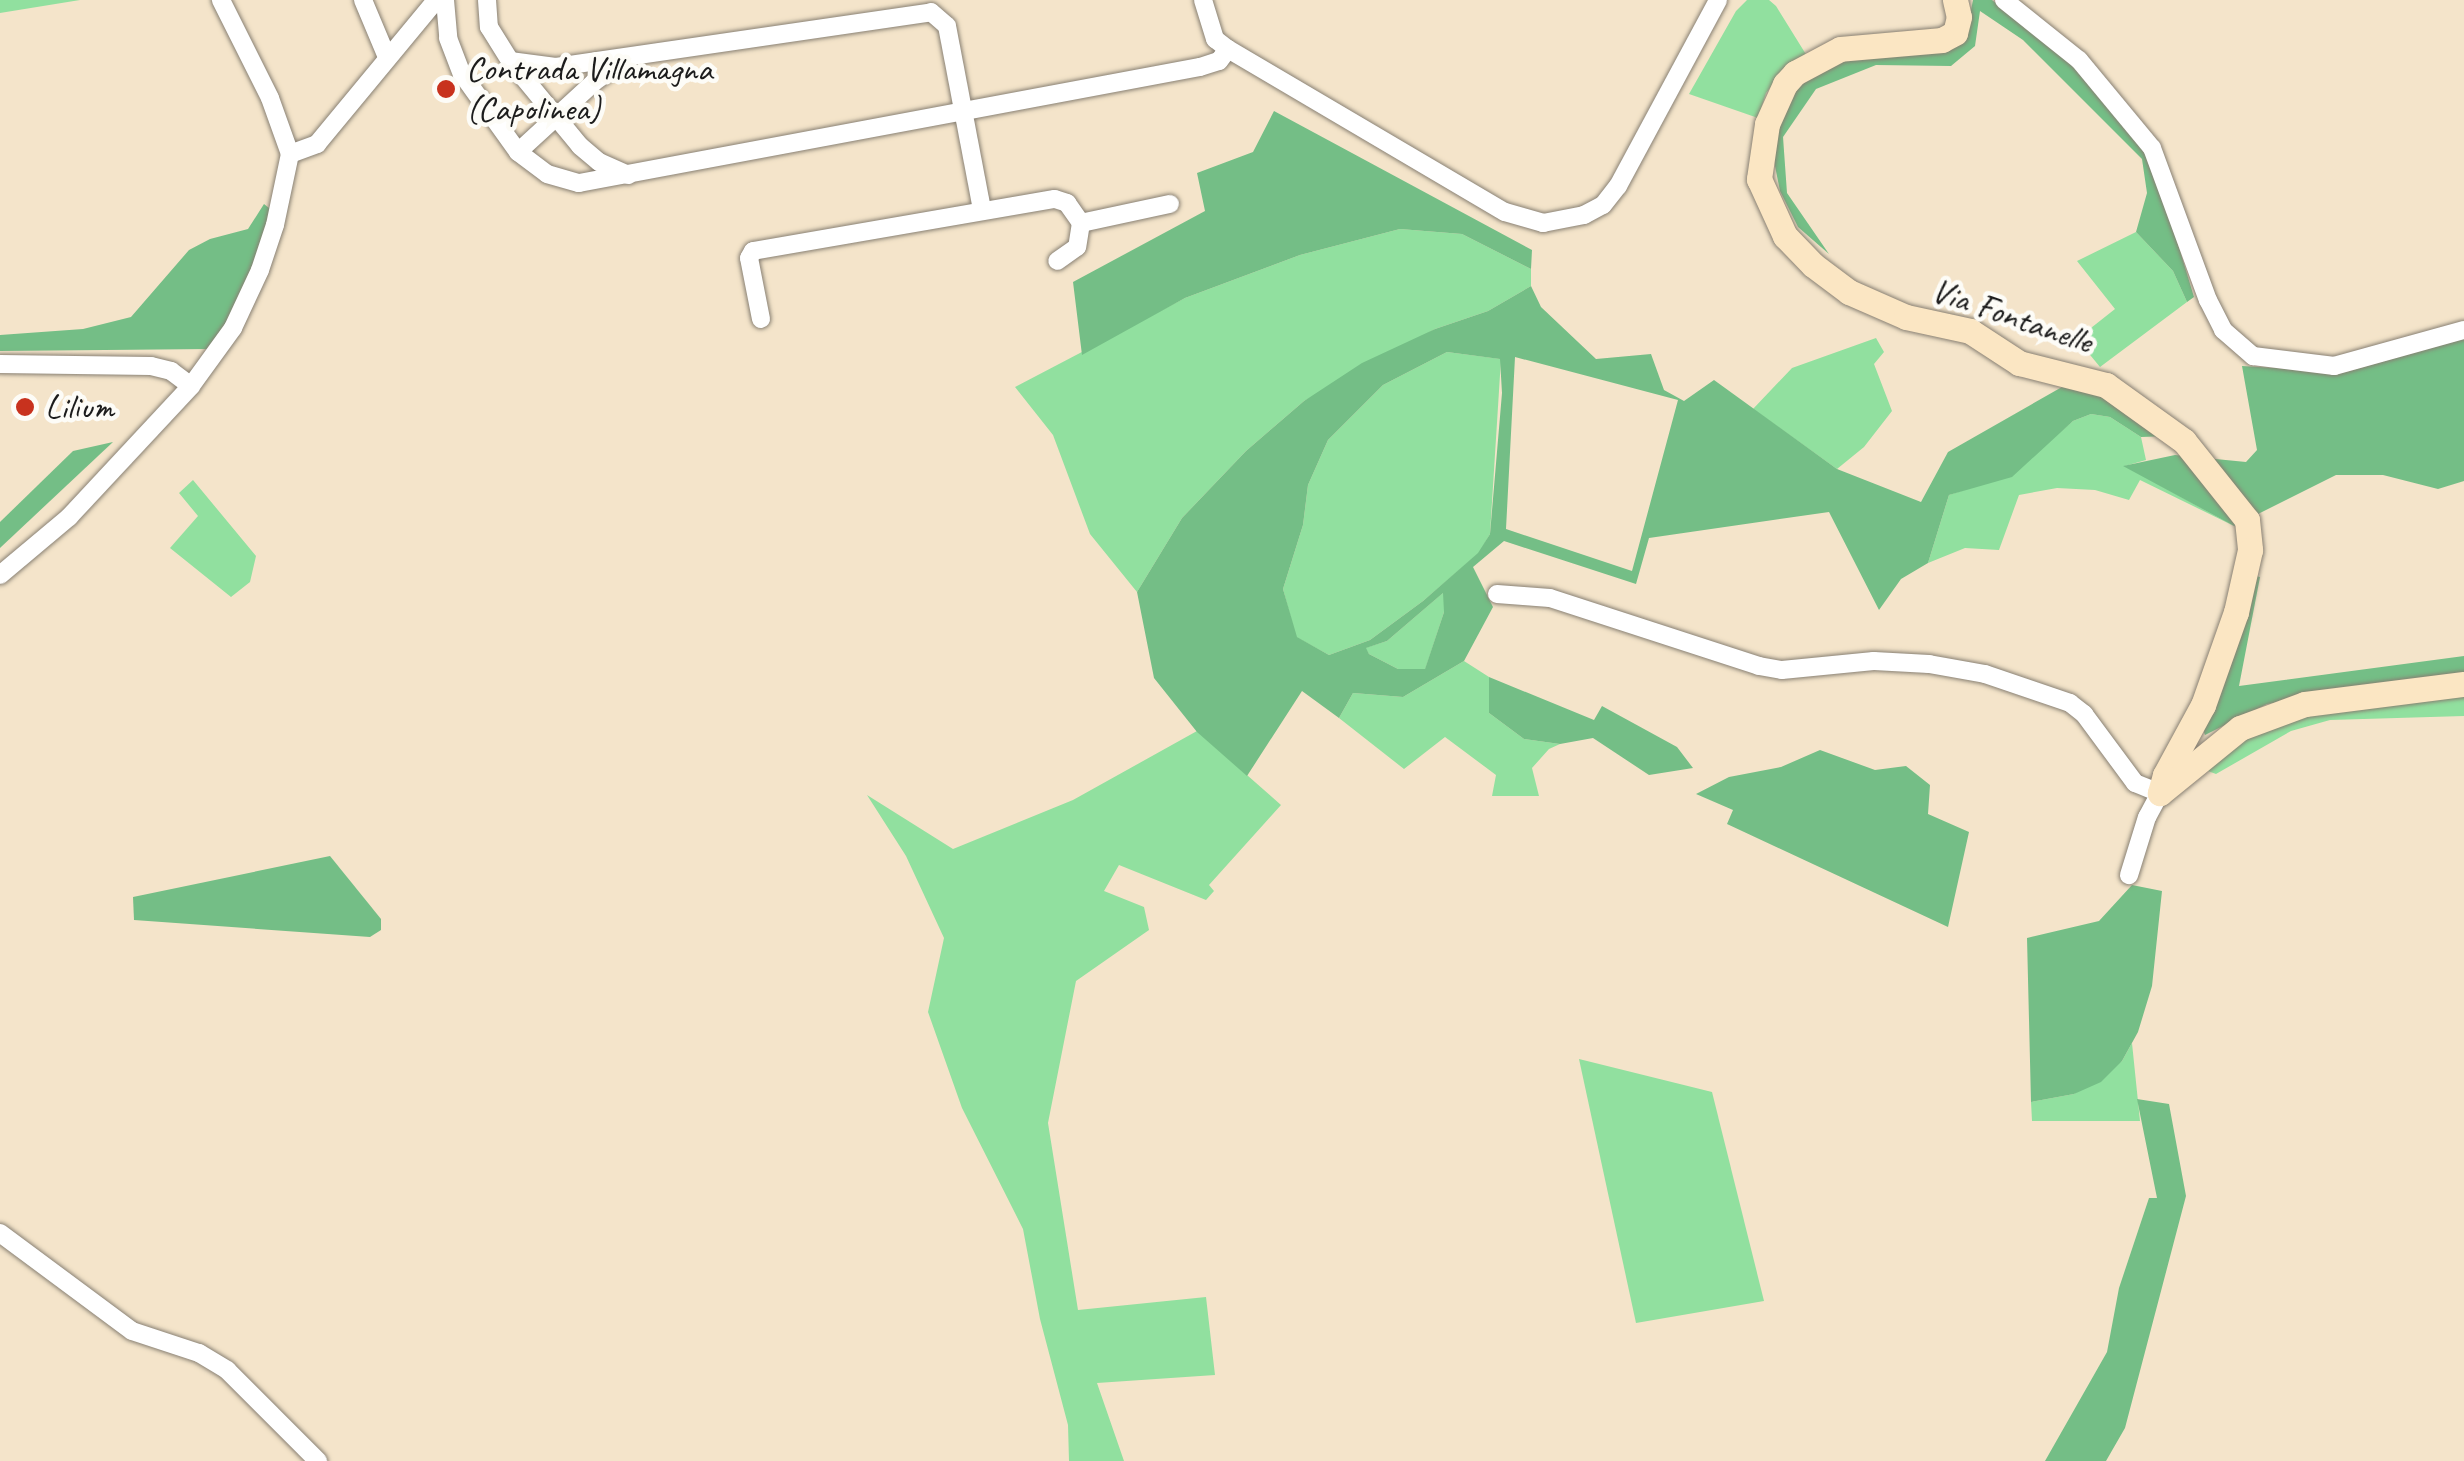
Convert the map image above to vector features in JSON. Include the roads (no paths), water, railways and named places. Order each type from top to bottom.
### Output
[{"type":"street","points":[[0,575],[69,517],[191,386],[244,310],[276,225],[290,154],[270,98],[221,0]]},
{"type":"street","points":[[363,0],[384,61]]},
{"type":"street","points":[[290,154],[317,144],[436,0]]},
{"type":"street","points":[[446,0],[448,38],[462,74],[518,152],[563,181],[628,175],[1200,66],[1219,61],[1228,49]]},
{"type":"street","points":[[487,0],[488,27],[555,117],[599,162],[628,175]]},
{"type":"street","points":[[1203,0],[1215,38],[1228,49],[1505,212],[1544,223],[1584,215],[1603,204],[1618,186],[1718,0]]},
{"type":"street","name":"Via Fontanelle","points":[[1955,0],[1960,17],[1954,33],[1942,40],[1840,49],[1796,73],[1785,84],[1767,124],[1759,179],[1785,236],[1812,265],[1849,292],[1906,318],[1970,331],[2019,363],[2106,385],[2184,441],[2247,520],[2250,550],[2236,612],[2203,705],[2165,774],[2147,817],[2129,875]]},
{"type":"street","points":[[2004,0],[2079,60],[2152,148],[2208,300],[2223,330],[2253,356],[2334,366],[2464,330]]},
{"type":"street","points":[[510,61],[556,67],[931,12],[947,26],[982,210]]},
{"type":"street","points":[[518,152],[631,56]]},
{"type":"street","points":[[761,320],[749,258],[753,251],[1055,199],[1067,203],[1081,223],[1077,247],[1058,261]]},
{"type":"street","points":[[1081,223],[1170,204]]},
{"type":"street","points":[[0,364],[152,366],[171,371],[191,386]]},
{"type":"street","points":[[1497,594],[1550,598],[1759,666],[1782,670],[1874,662],[1929,664],[2036,689],[2084,714],[2134,783],[2160,793],[2240,728],[2304,704],[2464,684]]},
{"type":"street","points":[[0,1233],[132,1331],[200,1353],[227,1370],[318,1461]]},
{"type":"place","name":"Contrada Villamagna (Capolinea)","points":[[446,89]]},
{"type":"place","name":"Lilium","points":[[25,407]]}]
